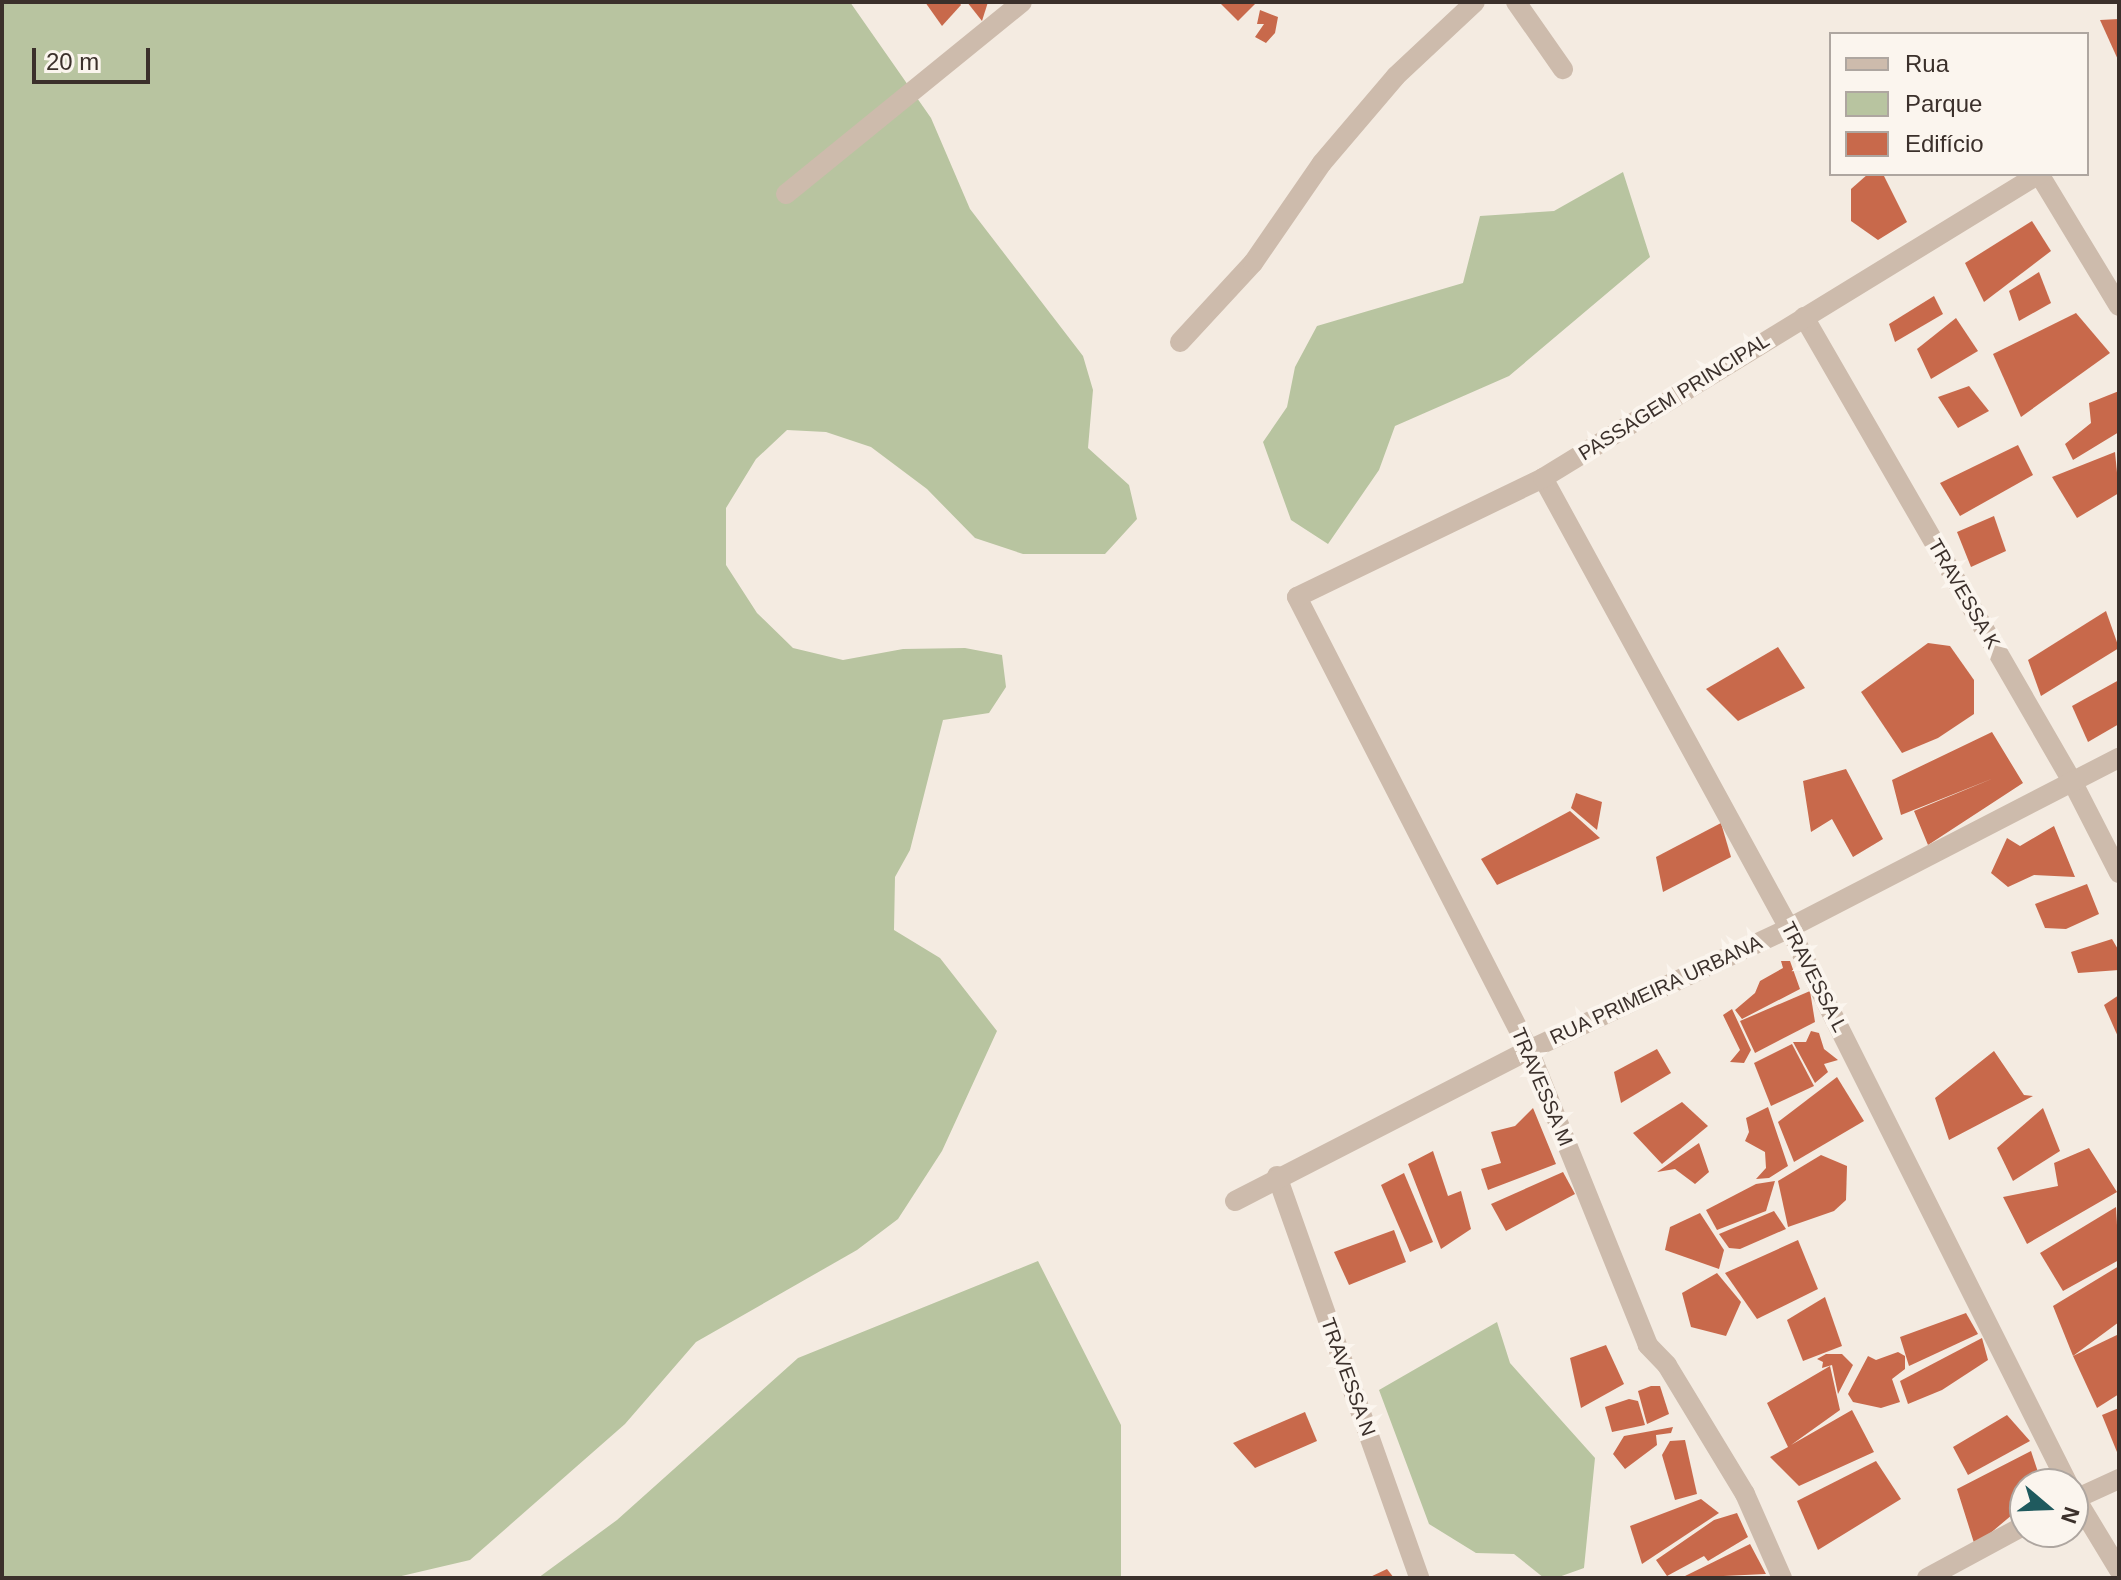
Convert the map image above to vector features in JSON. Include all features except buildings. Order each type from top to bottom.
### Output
[{"type":"street","points":[[786,194],[1022,2]]},
{"type":"street","points":[[1180,342],[1253,263],[1322,163],[1396,76],[1475,2]]},
{"type":"street","points":[[1516,2],[1563,69]]},
{"type":"street","name":"PASSAGEM PRINCIPAL","points":[[1297,597],[1543,478],[2036,176]]},
{"type":"street","points":[[2040,176],[2119,306]]},
{"type":"street","name":"TRAVESSA K","points":[[1804,317],[2073,783],[2119,873]]},
{"type":"street","name":"TRAVESSA L","points":[[1543,478],[1789,928],[2059,1468]]},
{"type":"street","name":"TRAVESSA M","points":[[1297,597],[1529,1050],[1648,1345],[1667,1365],[1745,1494],[1782,1578]]},
{"type":"street","name":"RUA PRIMEIRA URBANA","points":[[1235,1201],[1277,1176],[1529,1050],[1789,928],[2119,758]]},
{"type":"street","name":"TRAVESSA N","points":[[1277,1176],[1419,1578]]},
{"type":"street","points":[[2089,1489],[2119,1479]]},
{"type":"street","name":"TRAVESSA L","points":[[2089,1521],[2119,1570]]},
{"type":"street","points":[[1927,1578],[2009,1534]]},
{"type":"green space","points":[[2,2],[850,2],[931,118],[970,209],[1083,356],[1093,390],[1088,448],[1129,485],[1137,519],[1105,554],[1023,554],[975,538],[927,489],[871,447],[826,432],[787,430],[756,459],[726,508],[726,565],[757,613],[793,648],[843,660],[903,649],[965,648],[1002,655],[1006,687],[989,713],[943,720],[910,850],[895,877],[894,930],[940,958],[997,1031],[942,1151],[898,1219],[857,1250],[696,1342],[625,1424],[470,1560],[393,1578],[2,1578]]},
{"type":"green space","points":[[1623,172],[1650,257],[1509,376],[1395,426],[1379,470],[1328,544],[1291,520],[1263,442],[1287,407],[1295,367],[1317,326],[1463,283],[1480,216],[1554,211]]},
{"type":"green space","points":[[1038,1261],[1121,1425],[1121,1578],[538,1578],[617,1520],[798,1358]]},
{"type":"green space","points":[[1497,1322],[1510,1363],[1595,1458],[1584,1568],[1556,1578],[1544,1578],[1514,1554],[1476,1553],[1429,1524],[1379,1390]]}]
